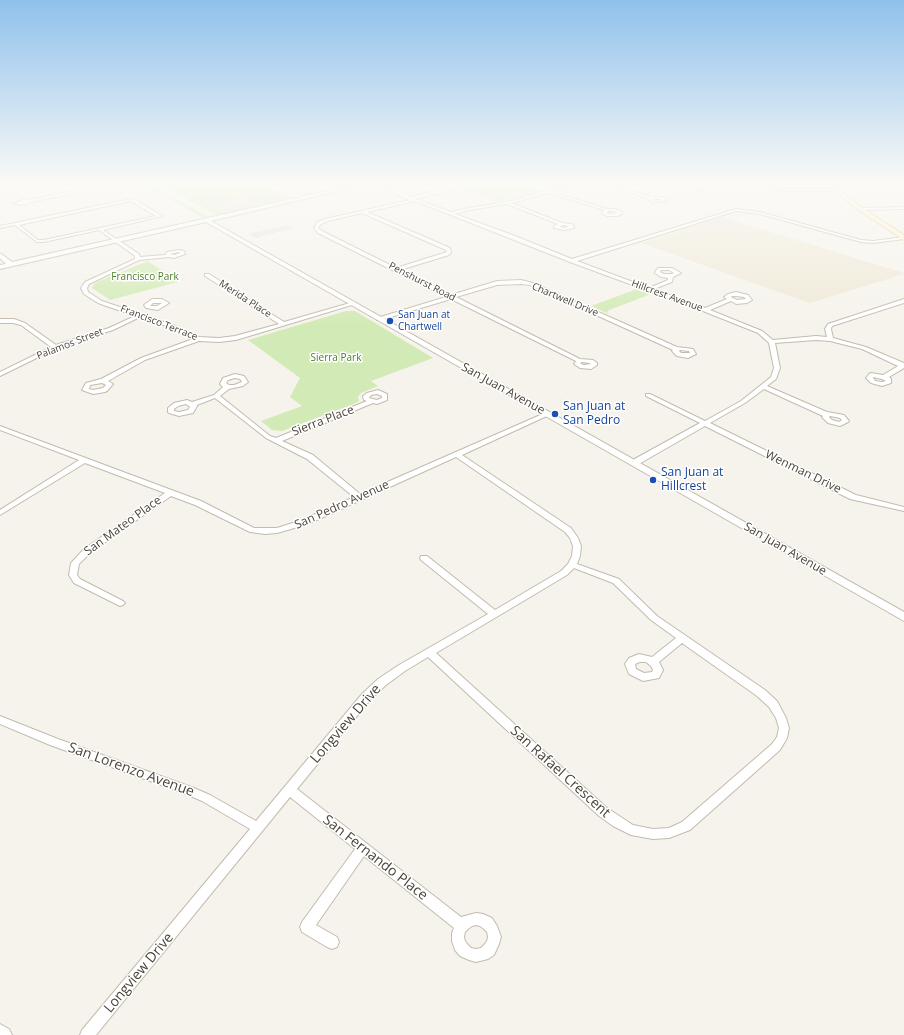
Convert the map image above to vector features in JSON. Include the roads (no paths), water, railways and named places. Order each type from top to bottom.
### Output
[{"type":"main road","points":[[894,231],[904,238]]},
{"type":"street","points":[[25,231],[37,241],[94,231]]},
{"type":"street","points":[[103,231],[137,255],[138,259],[168,256]]},
{"type":"street","points":[[0,267],[156,231]]},
{"type":"street","name":"San Juan Avenue","points":[[226,231],[379,320],[904,617]]},
{"type":"street","name":"Penshurst Road","points":[[319,231],[580,360]]},
{"type":"street","points":[[396,269],[451,252],[448,249],[407,231]]},
{"type":"street","name":"Hillcrest Avenue","points":[[497,231],[760,332],[772,342]]},
{"type":"street","points":[[572,261],[668,231]]},
{"type":"street","points":[[827,231],[861,241],[873,242],[904,238]]},
{"type":"street","points":[[0,255],[10,264]]},
{"type":"street","name":"Francisco Terrace","points":[[138,259],[87,283],[84,288],[86,293],[100,302],[139,314],[198,339],[228,340],[352,304]]},
{"type":"street","name":"Merida Place","points":[[207,275],[283,324]]},
{"type":"street","points":[[650,289],[670,281],[670,276]]},
{"type":"street","name":"Chartwell Drive","points":[[379,320],[497,283],[521,282],[530,284],[677,349]]},
{"type":"street","points":[[705,310],[730,300]]},
{"type":"street","points":[[830,339],[828,329],[830,324],[904,301]]},
{"type":"street","name":"Palamos Street","points":[[0,374],[55,347],[111,329],[149,308]]},
{"type":"street","points":[[0,321],[14,321],[23,324],[55,347]]},
{"type":"street","points":[[634,463],[706,425],[764,387],[774,378],[777,368],[772,342],[816,338],[830,339],[864,348],[904,366]]},
{"type":"street","points":[[103,381],[143,359],[198,339]]},
{"type":"street","points":[[884,377],[904,366]]},
{"type":"street","points":[[193,404],[216,396],[227,387]]},
{"type":"street","points":[[764,387],[827,415]]},
{"type":"street","name":"Wenman Drive","points":[[648,395],[853,497],[904,509]]},
{"type":"street","points":[[216,396],[261,433],[310,457],[360,498]]},
{"type":"street","name":"Sierra Place","points":[[275,441],[370,402]]},
{"type":"street","name":"San Pedro Avenue","points":[[4,429],[214,511],[241,526],[253,530],[266,531],[293,527],[547,414]]},
{"type":"street","points":[[0,435],[4,429]]},
{"type":"street","points":[[456,454],[568,530],[574,538],[577,546],[576,556],[572,565]]},
{"type":"street","points":[[0,513],[85,460]]},
{"type":"street","name":"San Mateo Place","points":[[120,603],[77,581],[72,570],[75,563],[87,551],[170,493]]},
{"type":"street","points":[[424,558],[494,614]]},
{"type":"street","name":"Longview Drive","points":[[87,1035],[366,697],[393,674],[564,573],[572,565]]},
{"type":"street","name":"San Rafael Crescent","points":[[429,652],[603,812],[617,822],[631,830],[653,834],[669,832],[686,826],[776,747],[782,738],[784,728],[781,718],[773,704],[761,693],[654,618],[616,581],[572,565]]},
{"type":"street","points":[[652,661],[682,638]]},
{"type":"street","name":"San Lorenzo Avenue","points":[[0,720],[54,742],[190,791],[206,798],[258,828]]},
{"type":"street","name":"San Fernando Place","points":[[289,790],[462,926]]},
{"type":"street","points":[[332,942],[307,927],[363,848]]},
{"type":"place","name":"San Juan at Chartwell","points":[[390,321]]},
{"type":"place","name":"San Juan at San Pedro","points":[[555,414]]},
{"type":"place","name":"San Juan at Hillcrest","points":[[653,480]]},
{"type":"park label","name":"Francisco Park","points":[[145,277]]},
{"type":"park label","name":"Sierra Park","points":[[336,358]]}]
